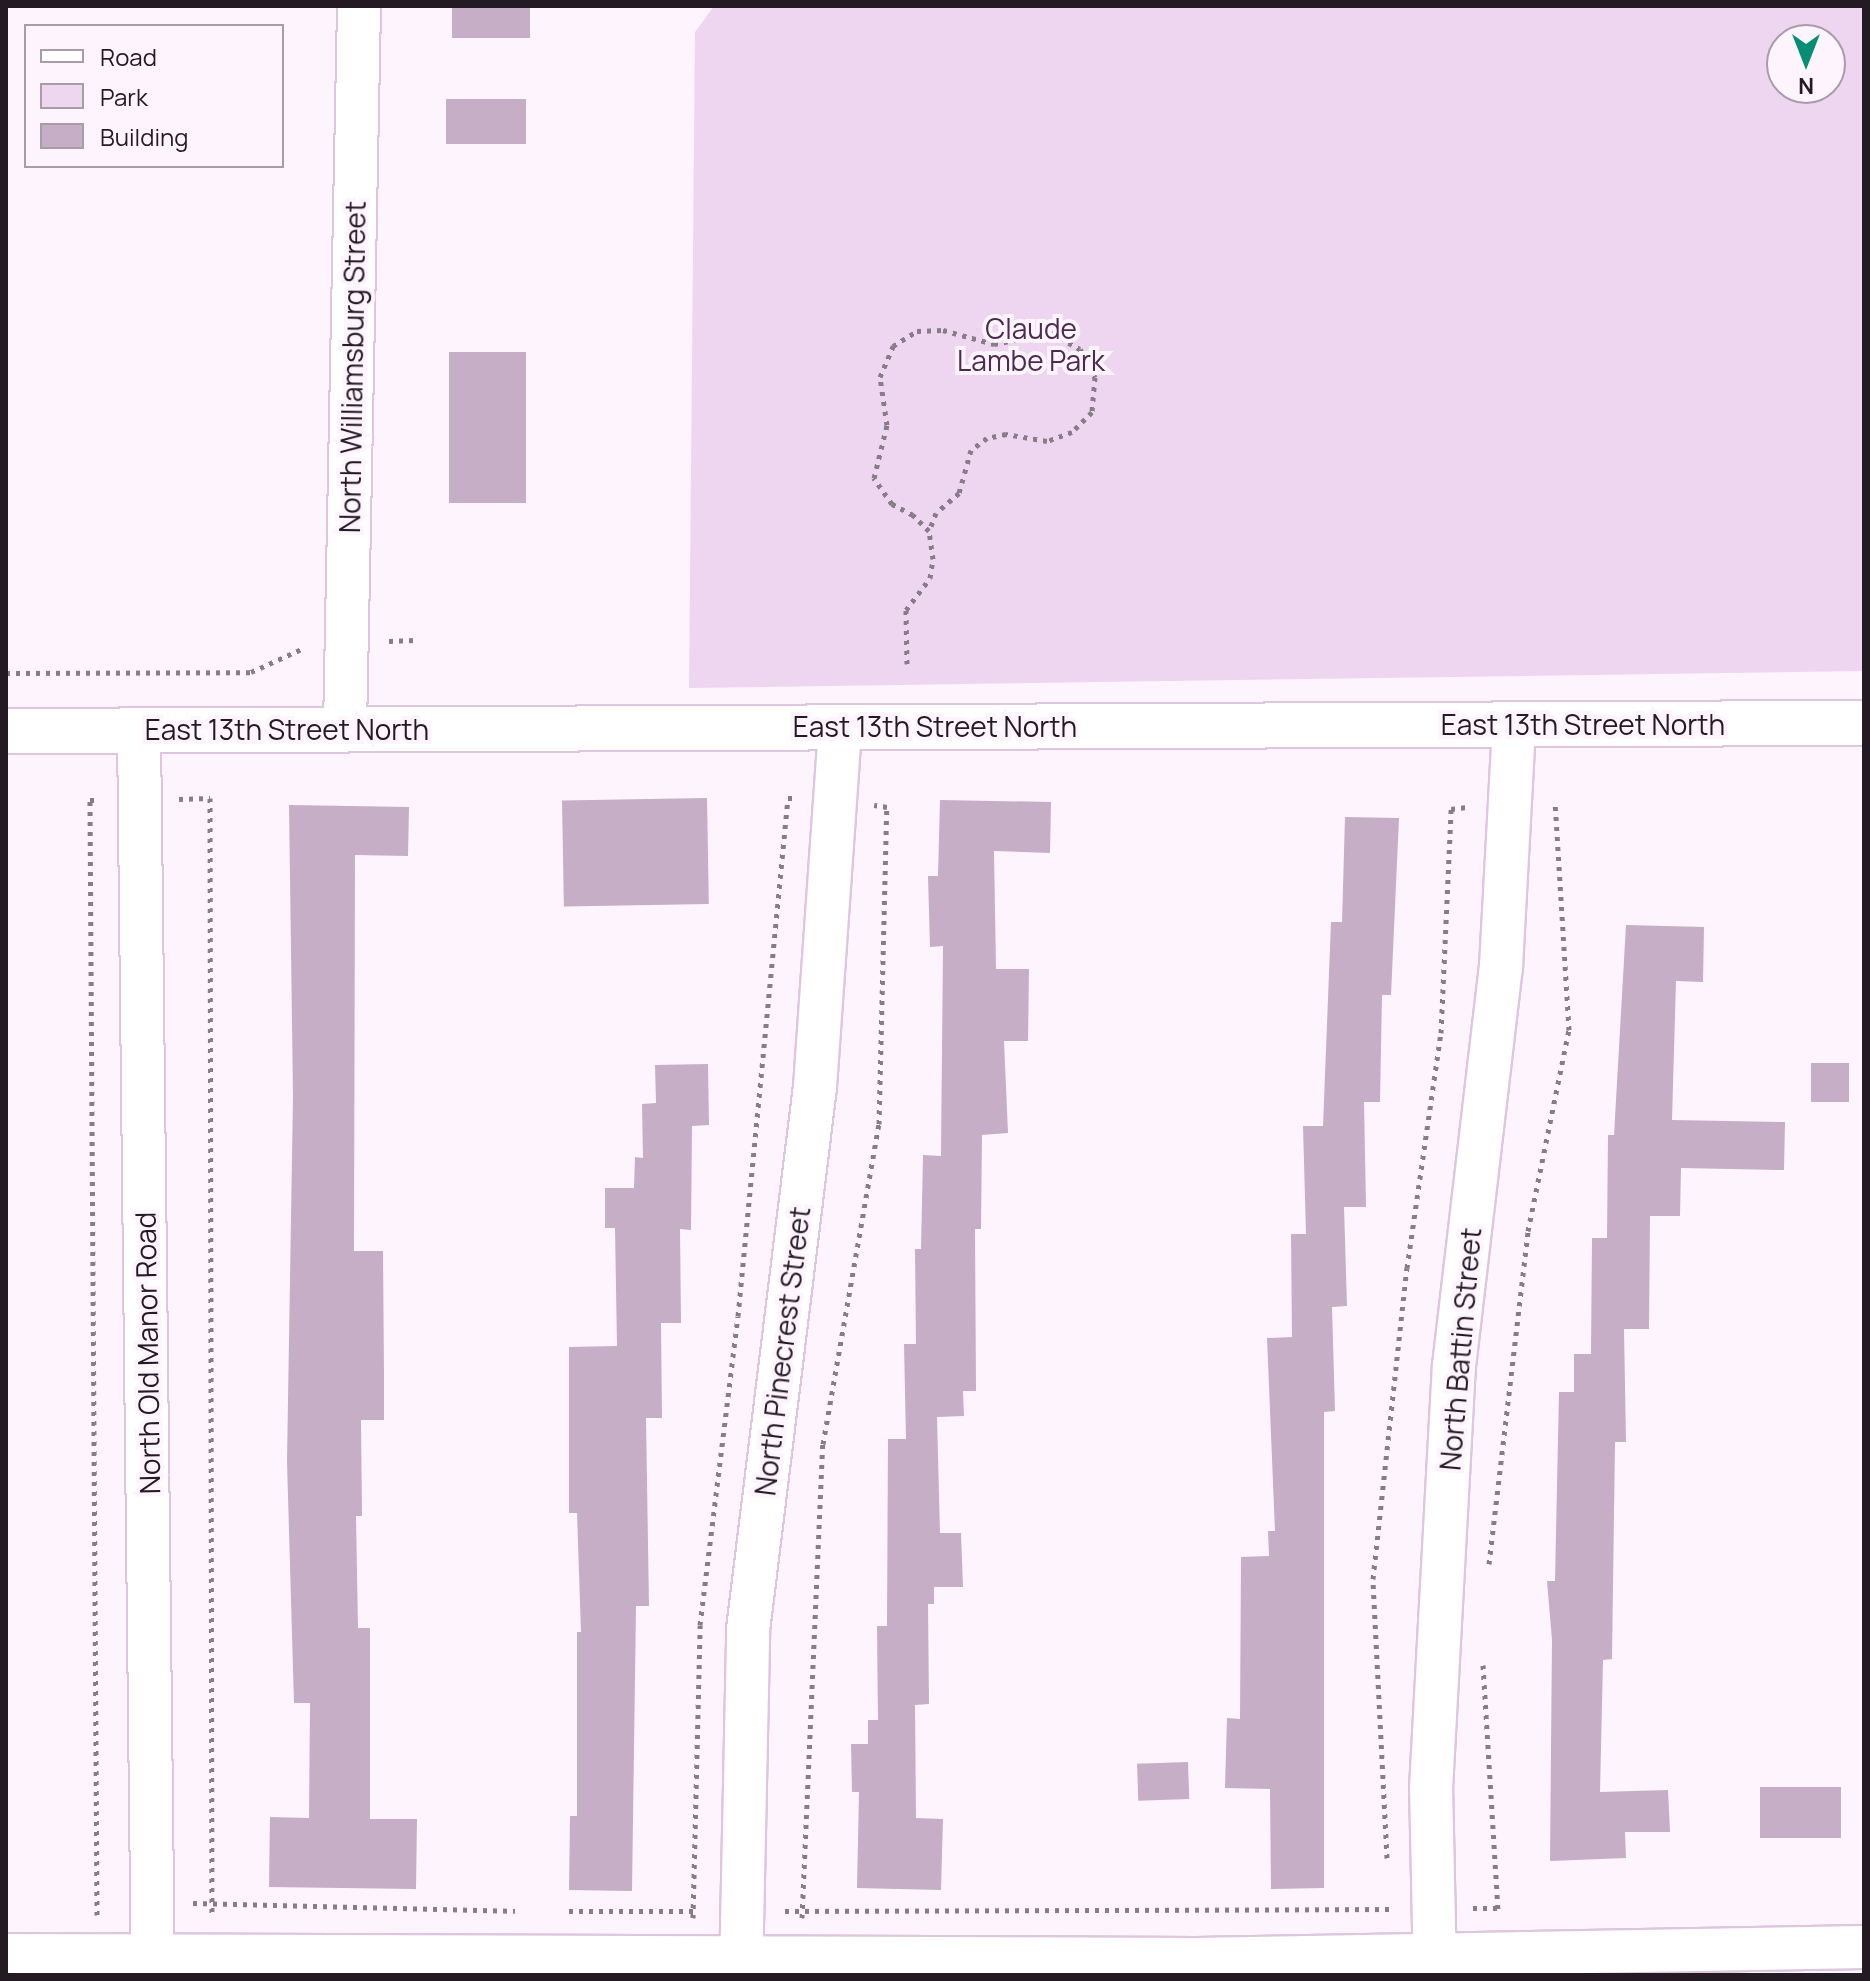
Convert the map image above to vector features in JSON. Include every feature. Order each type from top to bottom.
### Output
[{"type":"main road","name":"East 13th Street North","points":[[6,731],[1864,723]]},
{"type":"street","name":"North Williamsburg Street","points":[[345,729],[359,6]]},
{"type":"street","name":"North Battin Street","points":[[1435,1964],[1431,1789],[1454,1366],[1501,967],[1514,724]]},
{"type":"street","name":"North Pinecrest Street","points":[[741,1966],[748,1630],[815,1087],[840,727]]},
{"type":"street","name":"North Old Manor Road","points":[[139,730],[152,1965]]},
{"type":"street","points":[[6,1955],[152,1965],[692,1957],[741,1966],[800,1957],[1435,1964],[1864,1947]]},
{"type":"path","points":[[907,664],[906,610],[930,578],[929,531],[936,513],[959,493],[971,450],[987,438],[1006,434],[1047,441],[1072,432],[1092,412],[1095,377],[1080,349],[1051,333],[994,344],[943,330],[917,331],[893,346],[880,377],[887,425],[874,478],[892,504],[913,515],[929,531]]},
{"type":"path","points":[[6,673],[251,672],[310,645],[415,640]]},
{"type":"path","points":[[692,1957],[700,1625],[738,1316],[788,798],[887,807],[879,1124],[823,1444],[800,1957]]},
{"type":"path","points":[[212,1904],[527,1911]]},
{"type":"path","points":[[557,1911],[1514,1908]]},
{"type":"green space","name":"Claude Lambe Park","points":[[714,6],[1864,6],[1864,671],[689,688],[695,32]]},
{"type":"building","points":[[452,6],[530,6],[530,38],[452,38]]},
{"type":"building","points":[[446,99],[526,99],[526,144],[446,144]]},
{"type":"building","points":[[449,352],[526,352],[526,503],[449,503]]},
{"type":"building","points":[[707,798],[709,904],[564,907],[562,801]]},
{"type":"building","points":[[940,800],[1051,802],[1050,853],[994,851],[996,969],[1029,969],[1028,1041],[1004,1041],[1008,1133],[982,1135],[981,1229],[975,1229],[976,1391],[963,1391],[964,1416],[937,1417],[940,1533],[961,1533],[963,1587],[934,1587],[934,1604],[928,1604],[929,1704],[915,1705],[916,1818],[943,1819],[941,1890],[857,1888],[859,1792],[852,1792],[851,1744],[868,1744],[868,1720],[878,1720],[877,1626],[887,1626],[888,1439],[906,1439],[904,1344],[916,1344],[915,1249],[921,1249],[923,1155],[941,1156],[943,946],[930,947],[928,876],[938,876]]},
{"type":"building","points":[[289,805],[409,807],[408,856],[355,855],[354,1251],[383,1251],[384,1420],[361,1420],[362,1516],[356,1516],[358,1628],[370,1628],[370,1819],[417,1819],[416,1889],[269,1887],[270,1817],[309,1818],[310,1703],[294,1703],[287,1462],[293,1096]]},
{"type":"building","points":[[1345,817],[1399,818],[1391,995],[1382,995],[1380,1102],[1364,1102],[1366,1207],[1344,1207],[1347,1306],[1332,1307],[1335,1411],[1324,1412],[1324,1888],[1271,1889],[1270,1789],[1225,1788],[1227,1718],[1240,1719],[1241,1557],[1269,1556],[1268,1531],[1275,1531],[1267,1338],[1292,1337],[1291,1234],[1306,1234],[1303,1126],[1323,1126],[1331,922],[1342,922]]},
{"type":"building","points":[[1626,925],[1704,927],[1703,982],[1676,981],[1672,1120],[1785,1122],[1784,1170],[1681,1168],[1680,1216],[1650,1216],[1649,1329],[1624,1329],[1626,1442],[1615,1442],[1612,1659],[1603,1660],[1600,1792],[1668,1790],[1670,1832],[1625,1832],[1626,1858],[1550,1861],[1552,1640],[1547,1581],[1555,1581],[1559,1392],[1574,1392],[1574,1354],[1591,1354],[1592,1238],[1607,1238],[1608,1135],[1614,1135]]},
{"type":"building","points":[[1811,1063],[1849,1063],[1849,1102],[1811,1102]]},
{"type":"building","points":[[708,1064],[709,1125],[692,1126],[691,1230],[680,1229],[681,1323],[661,1323],[662,1418],[646,1418],[649,1606],[636,1606],[632,1891],[569,1890],[570,1816],[577,1816],[577,1632],[581,1632],[577,1513],[569,1513],[569,1347],[617,1346],[615,1228],[605,1228],[605,1188],[634,1188],[635,1157],[643,1158],[642,1104],[656,1103],[655,1065]]},
{"type":"building","points":[[1188,1762],[1189,1799],[1138,1801],[1137,1764]]},
{"type":"building","points":[[1760,1787],[1841,1787],[1841,1838],[1760,1838]]}]
